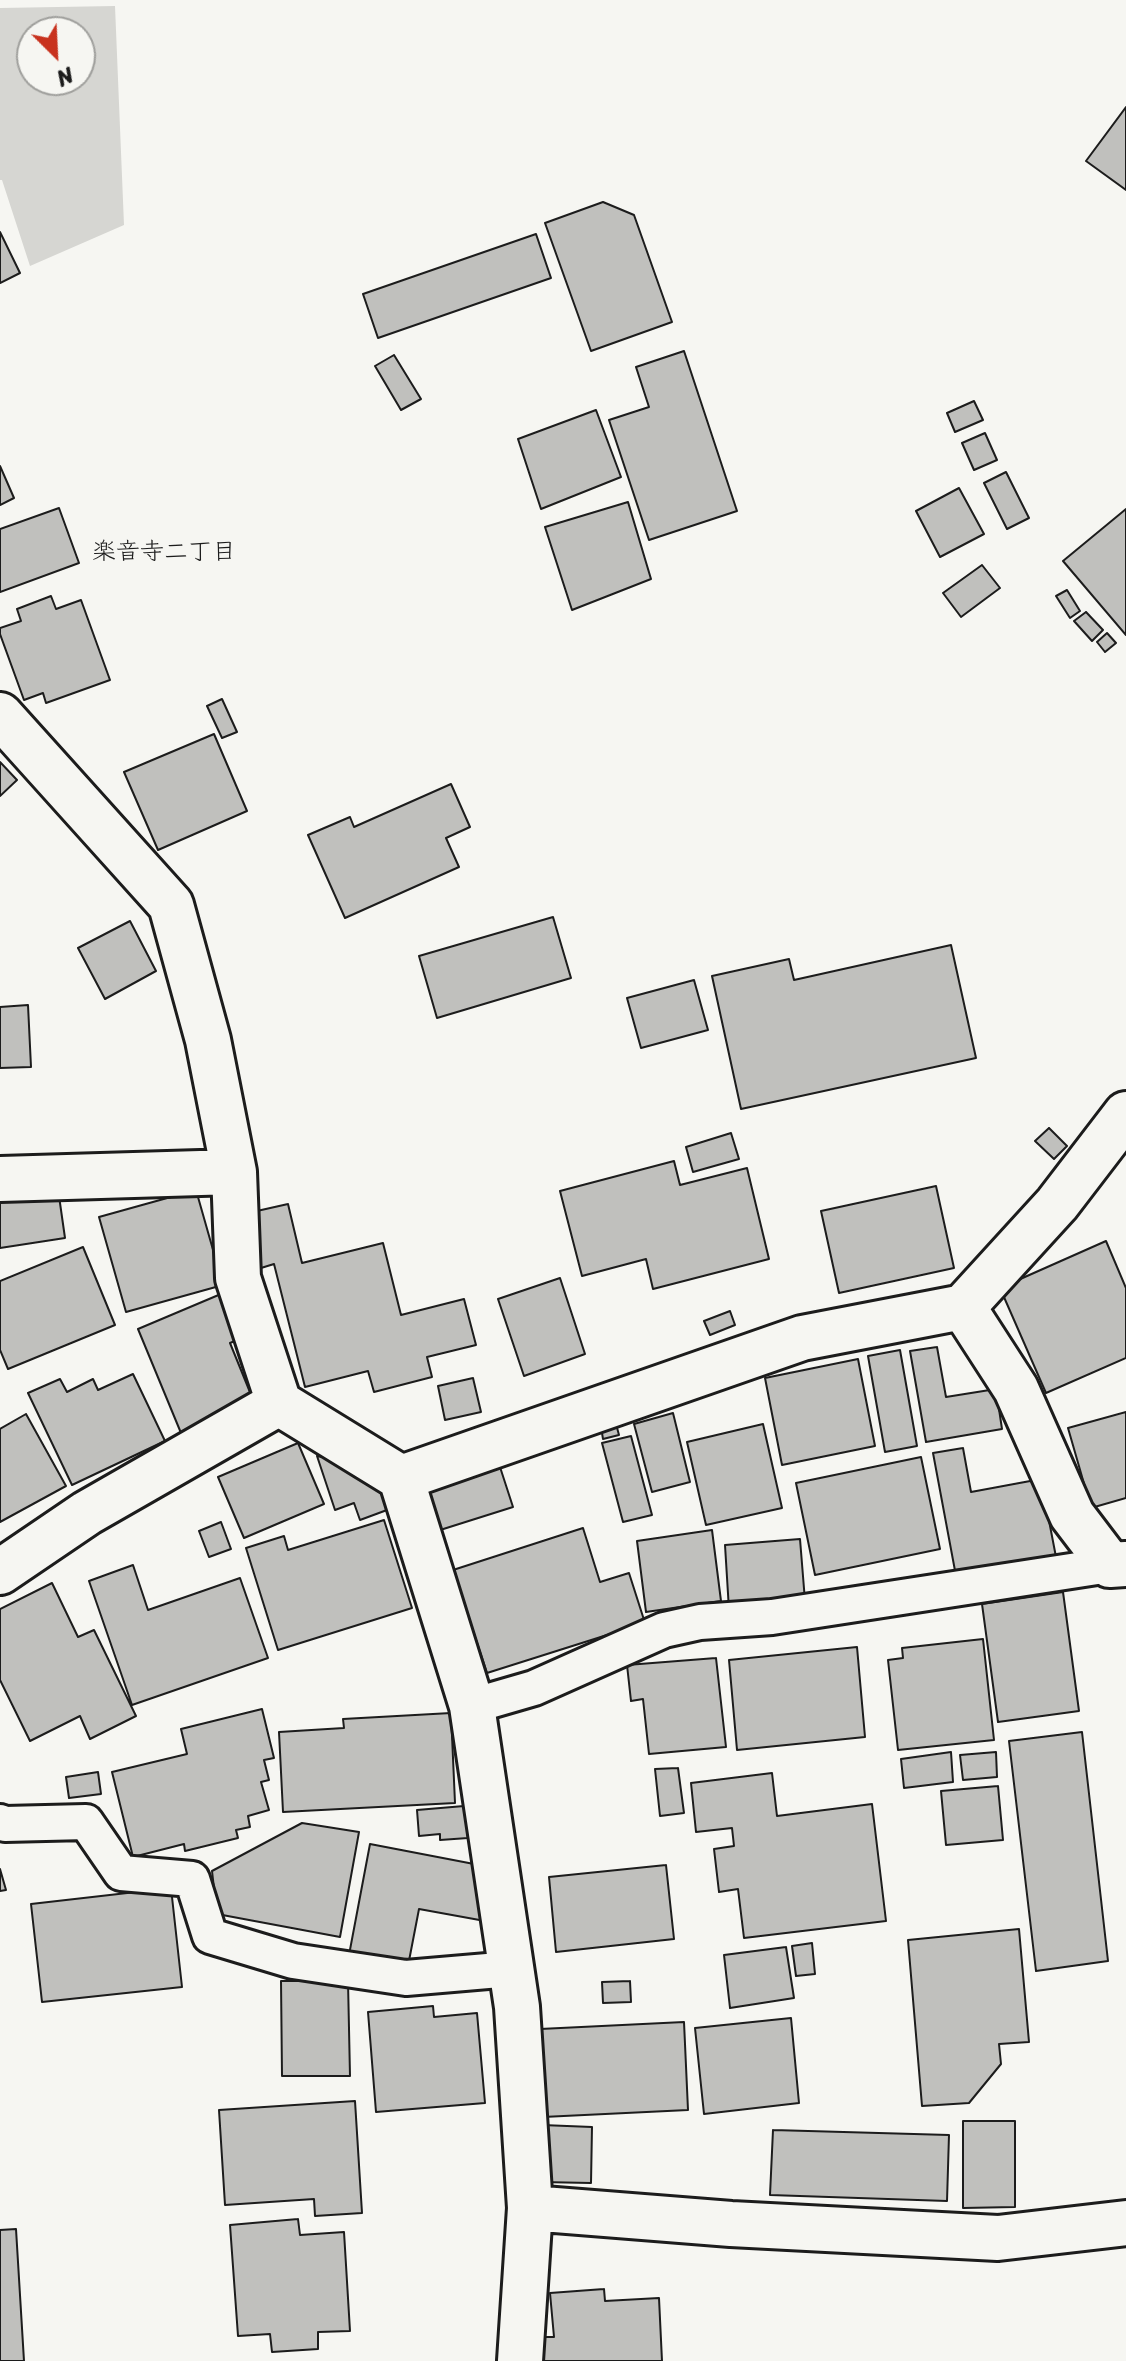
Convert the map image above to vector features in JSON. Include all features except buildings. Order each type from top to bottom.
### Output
[{"type":"street","points":[[0,715],[171,905],[208,1040],[234,1172],[238,1278],[279,1403],[401,1478],[472,1706],[517,2007],[530,2208],[520,2361]]},
{"type":"street","points":[[401,1478],[802,1338],[963,1307],[1057,1204],[1126,1114]]},
{"type":"street","points":[[0,1179],[234,1172]]},
{"type":"street","points":[[963,1307],[1016,1389],[1072,1515],[1118,1564]]},
{"type":"street","points":[[0,1572],[87,1513],[279,1403]]},
{"type":"street","points":[[530,2208],[731,2224],[998,2238],[1126,2223]]},
{"type":"lane","points":[[472,1706],[534,1688],[664,1630],[700,1622],[772,1617],[1118,1564]]},
{"type":"lane","points":[[0,1822],[86,1822],[121,1873],[192,1879],[210,1936],[293,1961],[406,1978],[511,1969]]},
{"type":"shaded area","points":[[115,6],[124,225],[30,266],[0,180],[0,8]]},
{"type":"district","name":"楽音寺二丁目","points":[[164,553]]}]
